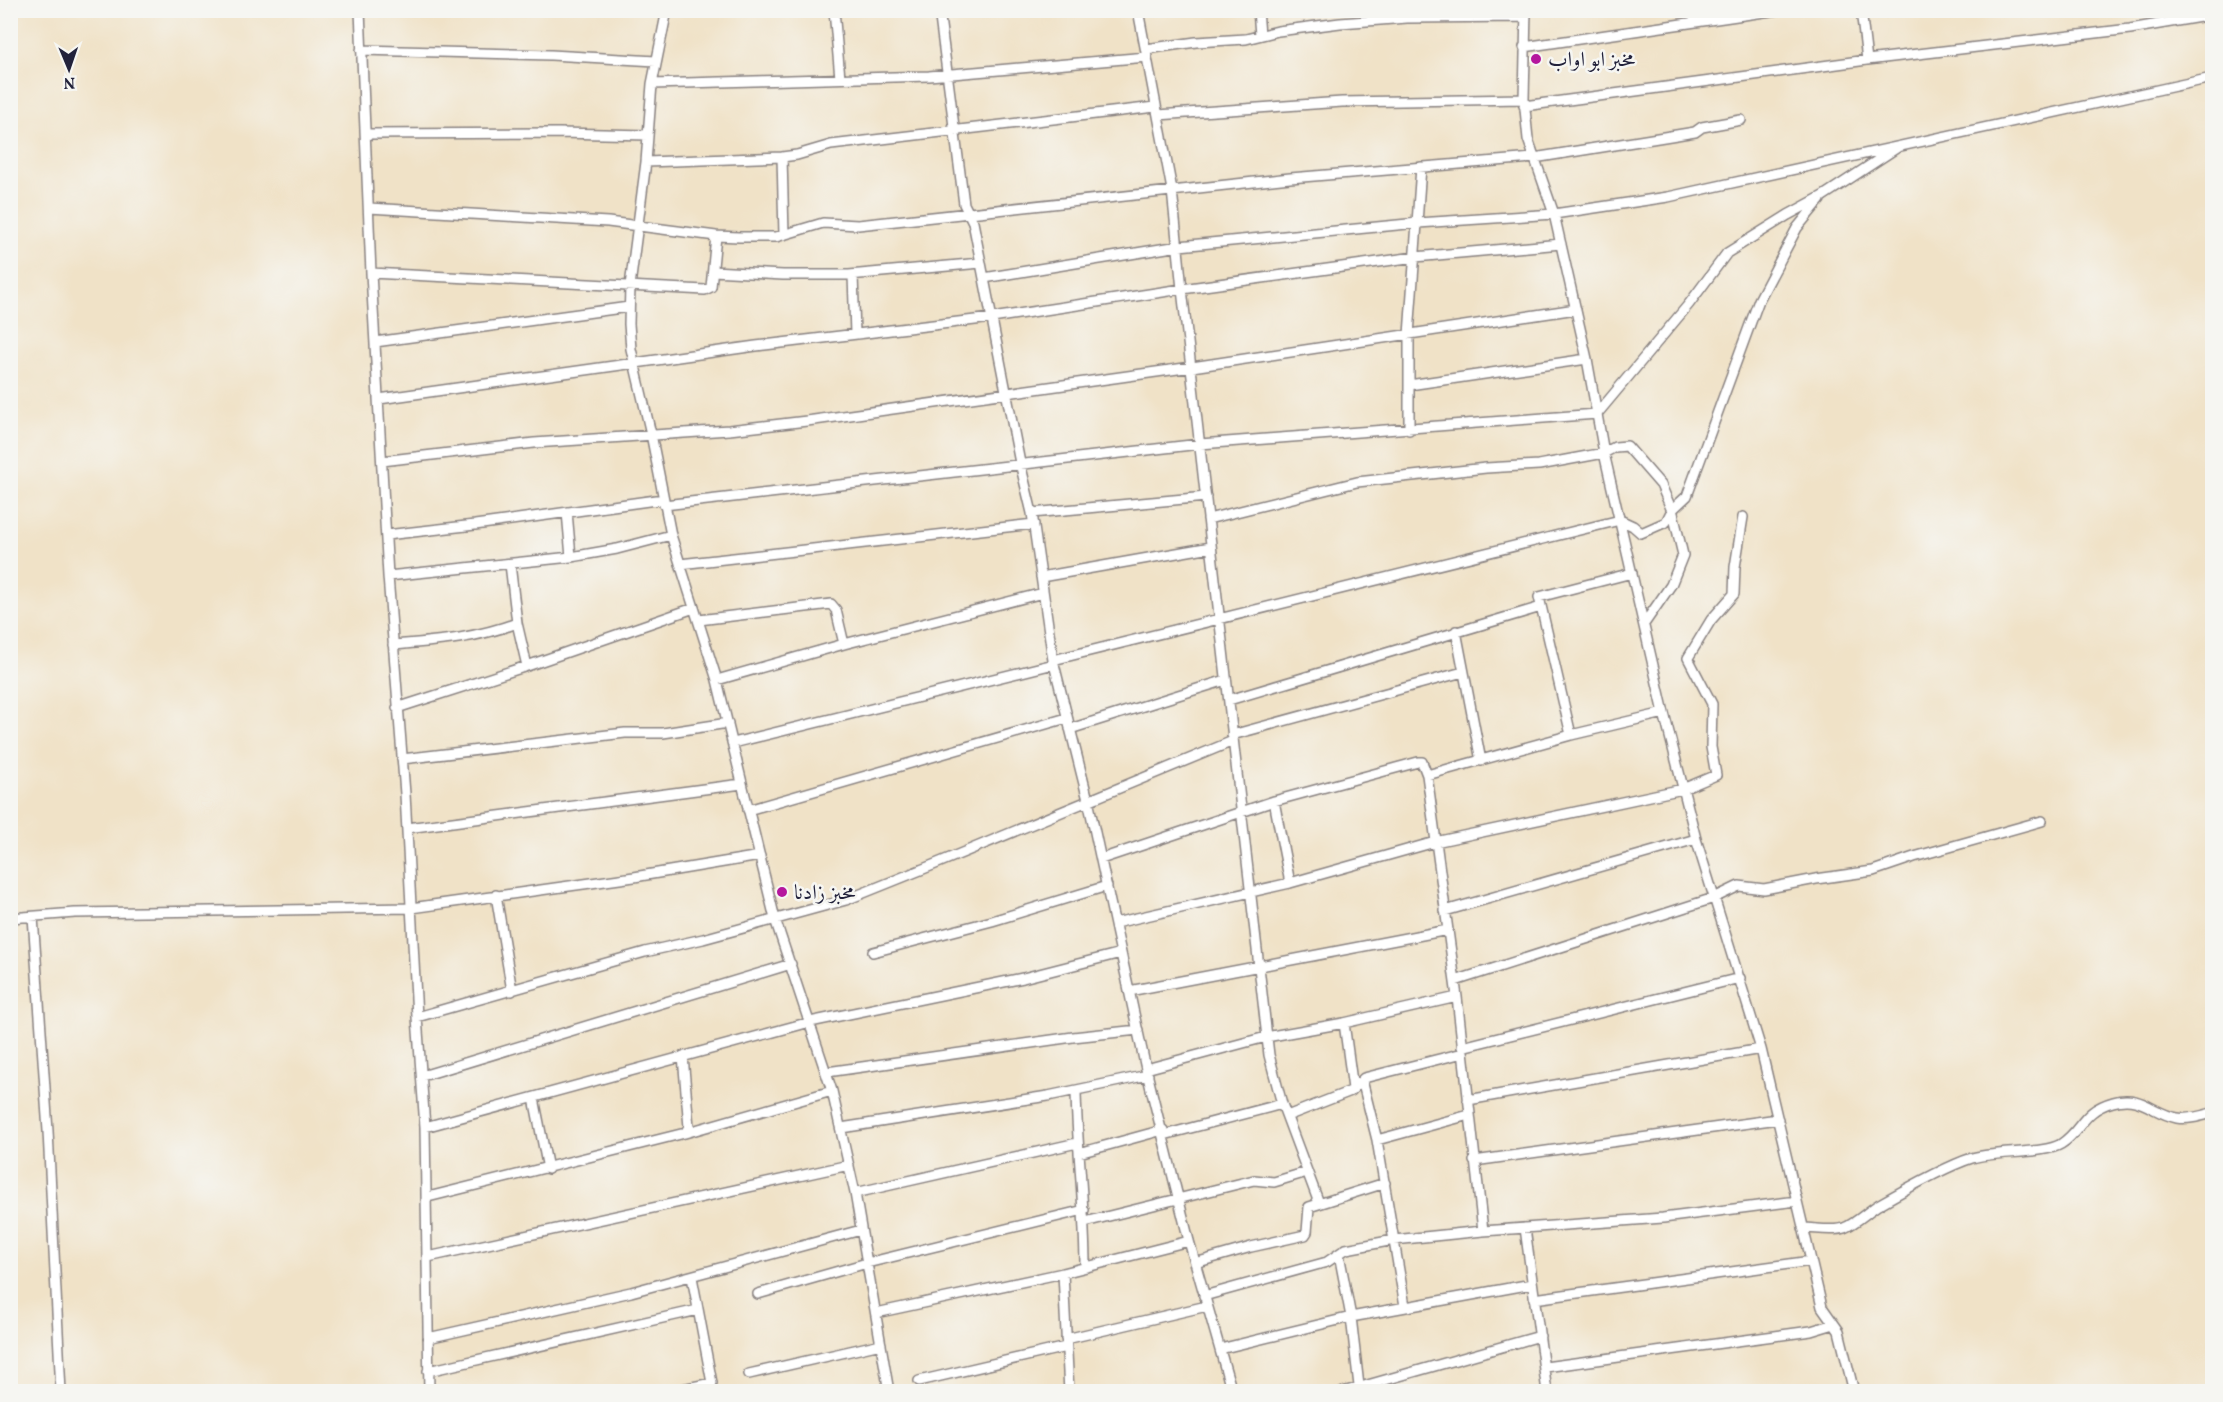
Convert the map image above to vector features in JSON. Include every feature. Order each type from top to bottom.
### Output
[{"type":"street","points":[[360,10],[371,273],[388,576],[407,828],[425,1127],[428,1197],[429,1392]]},
{"type":"street","points":[[667,10],[652,84],[646,162],[630,286],[630,336],[670,535],[717,680],[775,919],[832,1091],[855,1193],[889,1392]]},
{"type":"street","points":[[834,10],[840,78]]},
{"type":"street","points":[[939,10],[964,204],[973,222],[1020,464],[1032,513],[1054,662],[1088,800],[1147,1072],[1189,1241],[1232,1392]]},
{"type":"street","points":[[1138,10],[1173,190],[1182,289],[1260,967],[1266,1037],[1272,1072],[1282,1104],[1319,1203]]},
{"type":"street","points":[[1258,10],[1260,35]]},
{"type":"street","points":[[1524,47],[1778,10]]},
{"type":"street","points":[[1861,10],[1867,60]]},
{"type":"street","points":[[652,84],[947,74],[1147,53],[1196,42],[1246,39],[1340,23],[1526,14],[1524,103],[1528,139],[1554,214],[1587,359],[1604,453],[1664,713],[1696,839],[1761,1049],[1822,1307],[1842,1338],[1854,1392]]},
{"type":"street","points":[[646,162],[782,157],[831,146],[1157,111],[1342,102],[1524,103],[2130,29],[2212,15]]},
{"type":"street","points":[[361,50],[540,54],[656,61]]},
{"type":"street","points":[[984,278],[1179,246],[1418,223],[1554,214],[1668,197],[2212,78]]},
{"type":"street","points":[[369,208],[639,226],[716,236],[758,237],[784,235],[823,223],[858,225],[1290,178],[1534,158],[1695,132],[1702,127],[1741,120]]},
{"type":"street","points":[[366,134],[648,135]]},
{"type":"street","points":[[386,535],[567,512],[1200,444],[1597,414],[1689,304],[1727,254],[1898,147]]},
{"type":"street","points":[[782,157],[784,235]]},
{"type":"street","points":[[1408,430],[1409,334],[1421,167]]},
{"type":"street","points":[[734,743],[1054,662],[1219,617],[1620,520],[1641,533],[1666,522],[1672,510],[1687,495],[1759,300],[1797,228],[1823,196]]},
{"type":"street","points":[[371,273],[709,290],[716,236]]},
{"type":"street","points":[[379,399],[855,334],[992,318],[1415,257],[1561,244]]},
{"type":"street","points":[[713,271],[783,275],[853,275],[981,263]]},
{"type":"street","points":[[853,275],[855,334]]},
{"type":"street","points":[[375,342],[629,307]]},
{"type":"street","points":[[382,460],[534,443],[729,430],[807,421],[1192,367],[1576,309]]},
{"type":"street","points":[[1409,385],[1587,359]]},
{"type":"street","points":[[1208,519],[1357,482],[1486,468],[1539,465],[1604,453],[1615,447],[1627,446],[1661,485],[1672,510],[1683,555],[1671,585],[1644,624]]},
{"type":"street","points":[[1032,513],[1206,497]]},
{"type":"street","points":[[567,512],[572,557]]},
{"type":"street","points":[[1115,922],[1251,893],[1435,842],[1683,789],[1716,775],[1711,747],[1712,704],[1688,658],[1711,620],[1734,594],[1735,567],[1743,517]]},
{"type":"street","points":[[680,564],[1034,524]]},
{"type":"street","points":[[388,576],[572,557],[617,549],[670,535]]},
{"type":"street","points":[[1041,577],[1211,548]]},
{"type":"street","points":[[510,564],[517,623],[527,666]]},
{"type":"street","points":[[1571,735],[1539,597],[1632,573]]},
{"type":"street","points":[[717,680],[844,644],[1042,593]]},
{"type":"street","points":[[699,620],[831,604],[837,610],[844,644]]},
{"type":"street","points":[[1228,700],[1541,607]]},
{"type":"street","points":[[398,708],[694,608]]},
{"type":"street","points":[[393,645],[463,639],[498,631],[517,623]]},
{"type":"street","points":[[1456,631],[1481,761]]},
{"type":"street","points":[[417,1017],[645,952],[703,939],[846,900],[1233,738],[1463,672]]},
{"type":"street","points":[[1070,729],[1226,680]]},
{"type":"street","points":[[1427,775],[1571,735],[1664,713]]},
{"type":"street","points":[[748,810],[1067,718]]},
{"type":"street","points":[[402,759],[625,733],[663,733],[728,723]]},
{"type":"street","points":[[1101,859],[1274,801],[1422,762],[1427,775],[1455,981],[1483,1231]]},
{"type":"street","points":[[407,828],[742,784]]},
{"type":"street","points":[[1274,801],[1290,883]]},
{"type":"street","points":[[1455,981],[1714,898],[1739,886],[1764,890],[1816,879],[1873,871],[1914,856],[2042,821]]},
{"type":"street","points":[[1445,911],[1696,839]]},
{"type":"street","points":[[10,918],[75,913],[411,908],[634,877],[760,856]]},
{"type":"street","points":[[873,952],[981,924],[1107,886]]},
{"type":"street","points":[[496,896],[512,991]]},
{"type":"street","points":[[33,916],[47,1120],[61,1392]]},
{"type":"street","points":[[1129,992],[1448,930]]},
{"type":"street","points":[[425,1127],[810,1022],[839,1018],[1011,981],[1121,953]]},
{"type":"street","points":[[422,1076],[790,964]]},
{"type":"street","points":[[1287,1116],[1353,1089],[1362,1080],[1463,1050],[1740,978]]},
{"type":"street","points":[[841,1128],[1076,1091],[1266,1037],[1344,1023],[1457,997]]},
{"type":"street","points":[[1344,1023],[1353,1089]]},
{"type":"street","points":[[827,1072],[1138,1030]]},
{"type":"street","points":[[1468,1100],[1761,1049]]},
{"type":"street","points":[[683,1056],[689,1125],[685,1133]]},
{"type":"street","points":[[1362,1080],[1377,1140],[1405,1306]]},
{"type":"street","points":[[428,1197],[548,1169],[832,1091]]},
{"type":"street","points":[[1076,1091],[1078,1148],[1084,1210],[1084,1267]]},
{"type":"street","points":[[534,1098],[548,1169]]},
{"type":"street","points":[[1803,1228],[1834,1230],[1845,1227],[1875,1206],[1968,1159],[1990,1154],[2047,1149],[2060,1145],[2086,1116],[2111,1102],[2128,1098],[2142,1102],[2164,1115],[2180,1119],[2212,1113]]},
{"type":"street","points":[[855,1193],[1164,1133],[1282,1104]]},
{"type":"street","points":[[1377,1140],[1469,1115]]},
{"type":"street","points":[[1474,1161],[1778,1119]]},
{"type":"street","points":[[428,1257],[849,1165]]},
{"type":"street","points":[[1084,1221],[1130,1212],[1254,1180],[1274,1182],[1307,1172]]},
{"type":"street","points":[[1195,1263],[1305,1235],[1309,1207],[1385,1183]]},
{"type":"street","points":[[1204,1296],[1327,1262],[1352,1247],[1394,1240],[1663,1218],[1797,1201]]},
{"type":"street","points":[[758,1294],[867,1263],[1084,1210]]},
{"type":"street","points":[[1525,1228],[1547,1392]]},
{"type":"street","points":[[428,1338],[692,1277],[861,1230]]},
{"type":"street","points":[[876,1313],[1062,1273],[1189,1241]]},
{"type":"street","points":[[1339,1254],[1351,1317],[1359,1386]]},
{"type":"street","points":[[1534,1299],[1811,1261]]},
{"type":"street","points":[[1062,1273],[1069,1392]]},
{"type":"street","points":[[668,1392],[712,1383],[692,1277]]},
{"type":"street","points":[[1220,1350],[1351,1317],[1532,1284]]},
{"type":"street","points":[[919,1381],[1207,1306]]},
{"type":"street","points":[[428,1371],[698,1310]]},
{"type":"street","points":[[1545,1367],[1811,1331],[1834,1324]]},
{"type":"street","points":[[1343,1392],[1540,1336]]},
{"type":"street","points":[[749,1374],[881,1344]]},
{"type":"place","name":"مخبز ابو اواب","points":[[1536,59]]},
{"type":"place","name":"مخبز زادنا","points":[[782,892]]}]
